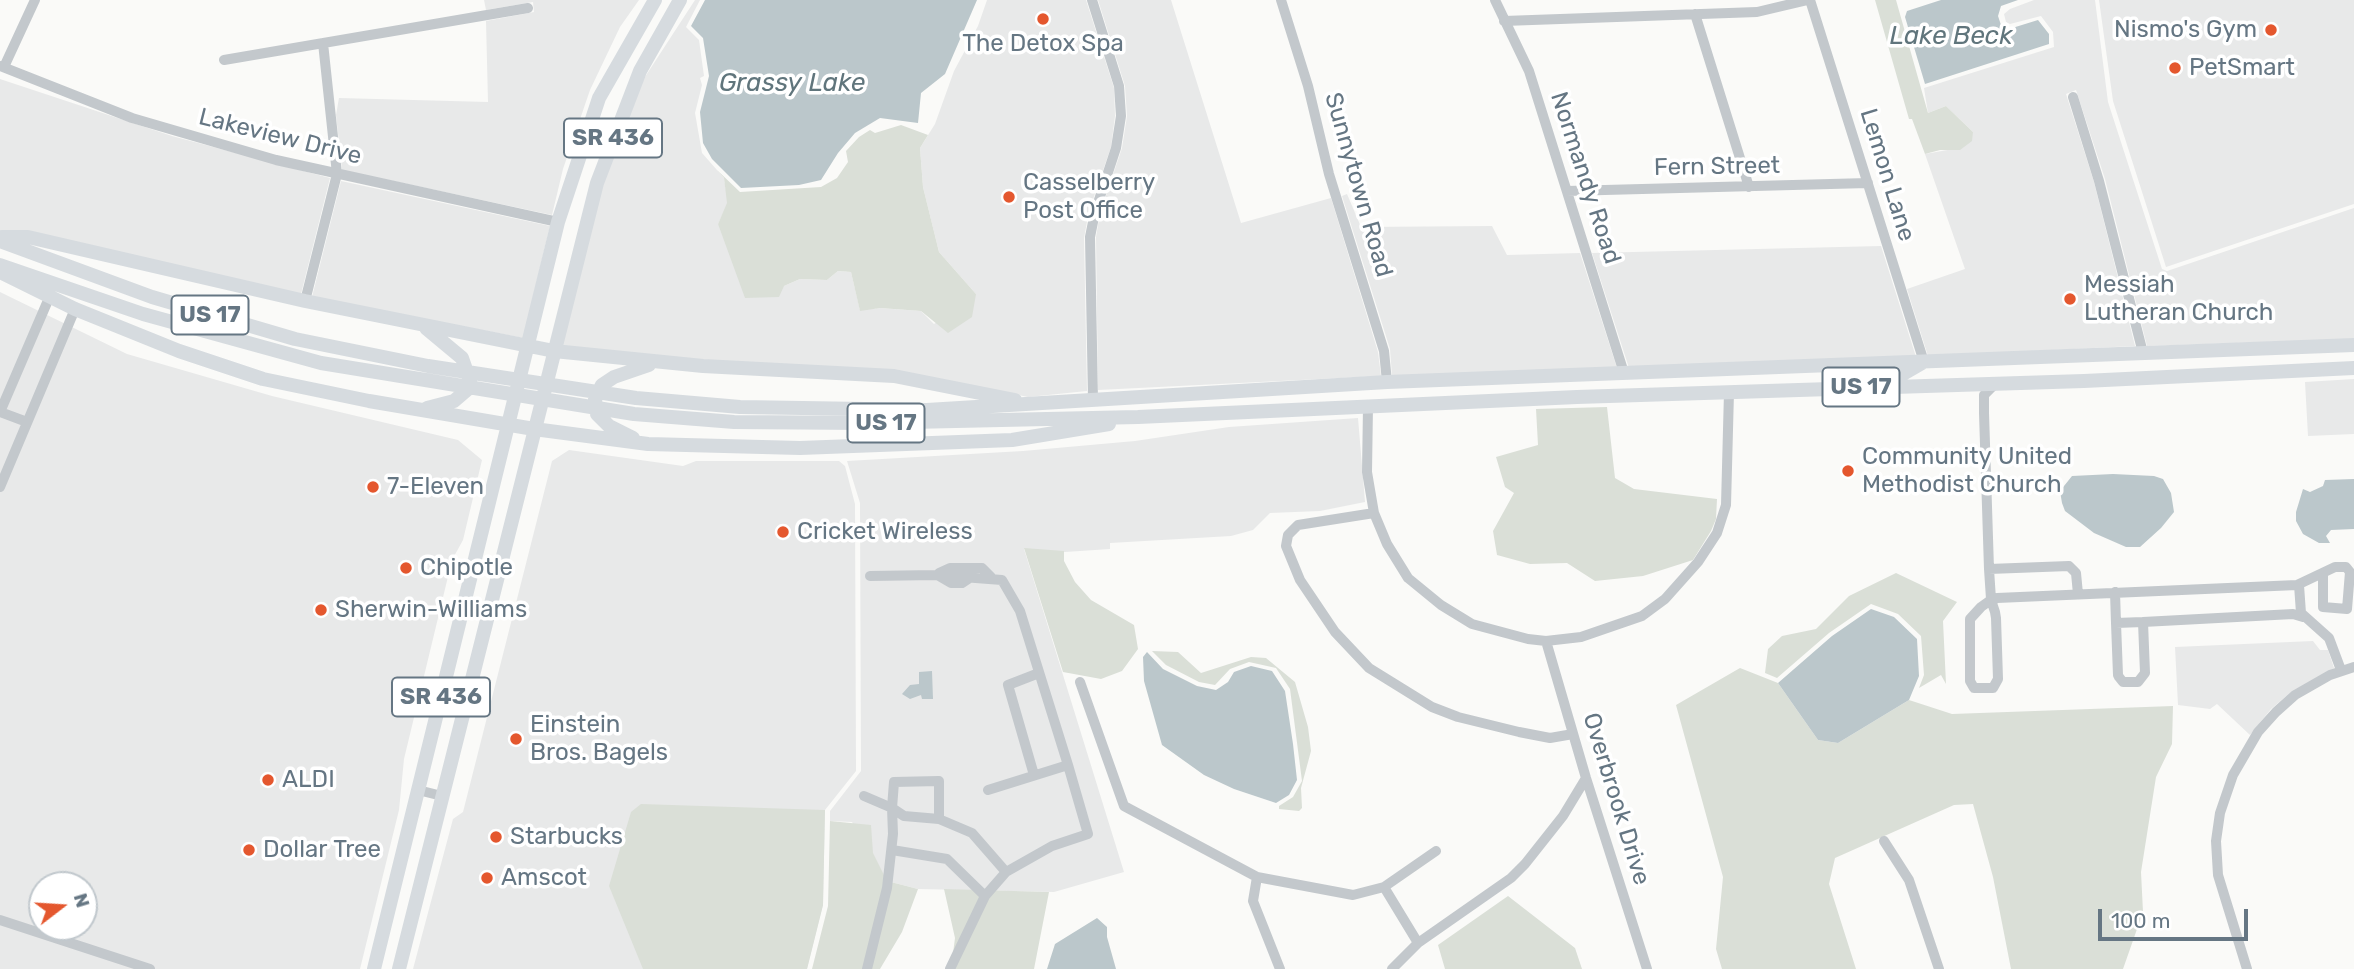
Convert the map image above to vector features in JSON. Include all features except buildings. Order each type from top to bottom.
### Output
[{"type":"main road","name":"SR 436","points":[[374,969],[558,222],[599,98],[655,0]]},
{"type":"main road","name":"SR 436","points":[[399,969],[586,225],[616,128],[640,71],[680,0]]},
{"type":"main road","points":[[0,239],[28,237],[304,301],[554,351],[661,362],[894,376],[1034,404]]},
{"type":"main road","name":"US 17","points":[[0,239],[152,298],[295,339],[428,366],[636,398],[740,407],[870,411],[1034,404],[1387,382],[2354,345]]},
{"type":"main road","name":"US 17","points":[[0,265],[143,314],[321,363],[634,414],[734,422],[865,423],[1138,417],[1577,397],[2003,381],[2084,381],[2100,377],[2354,368]]},
{"type":"main road","points":[[0,272],[75,309],[179,351],[263,379],[415,410],[534,429],[646,443],[800,448],[1012,440],[1081,431],[1138,417]]},
{"type":"main road","points":[[415,410],[454,401],[468,389],[470,381],[462,358],[421,325]]},
{"type":"main road","points":[[2100,377],[2125,368],[2143,353]]},
{"type":"main road","points":[[1942,383],[1947,373],[1956,369],[2013,368],[2038,356]]},
{"type":"main road","points":[[646,443],[609,426],[597,414],[595,399],[602,385],[614,377],[661,362]]},
{"type":"main road","points":[[1820,388],[1853,376],[1909,372],[1924,362]]},
{"type":"main road","points":[[1729,393],[1736,385],[1766,368]]},
{"type":"main road","points":[[1577,397],[1614,382],[1624,373]]},
{"type":"main road","points":[[1341,407],[1371,396],[1387,382]]},
{"type":"street","points":[[2,67],[35,0]]},
{"type":"street","points":[[1092,0],[1119,86],[1121,116],[1116,148],[1095,212],[1090,237],[1093,400]]},
{"type":"street","name":"Sunnytown Road","points":[[1281,0],[1308,86],[1329,174],[1384,351],[1387,382]]},
{"type":"street","name":"Normandy Road","points":[[1495,0],[1529,71],[1624,373]]},
{"type":"street","points":[[1504,21],[1757,12],[1809,0]]},
{"type":"street","name":"Lemon Lane","points":[[1809,0],[1924,362]]},
{"type":"street","points":[[224,60],[528,8]]},
{"type":"street","points":[[1695,14],[1749,187]]},
{"type":"street","points":[[304,301],[337,174],[323,43]]},
{"type":"street","name":"Lakeview Drive","points":[[2,67],[174,131],[337,174],[558,222]]},
{"type":"street","points":[[2073,97],[2099,181],[2143,353]]},
{"type":"street","name":"Fern Street","points":[[1567,191],[1868,183]]},
{"type":"street","points":[[27,422],[0,412],[49,298]]},
{"type":"street","points":[[1,483],[75,309]]},
{"type":"street","points":[[2003,381],[1989,387],[1984,395],[1989,569],[1992,600],[1996,618],[1998,679],[1993,688],[1972,687],[1969,622],[1972,616],[1992,600],[2299,585],[2323,574]]},
{"type":"street","points":[[1368,406],[1367,472],[1374,513],[1387,544],[1408,578],[1441,605],[1472,624],[1546,641],[1581,637],[1642,616],[1665,599],[1698,562],[1717,533],[1726,505],[1729,393]]},
{"type":"street","points":[[1374,513],[1298,525],[1288,535],[1286,546],[1300,580],[1335,632],[1369,668],[1432,707],[1469,720],[1550,738],[1573,734]]},
{"type":"street","points":[[1989,569],[2069,566],[2076,573],[2078,594]]},
{"type":"street","points":[[870,576],[936,575],[951,583],[962,583],[967,573],[982,568],[991,577],[1002,580],[1011,591],[1040,673],[1088,834],[1052,846],[1006,872],[985,896],[950,969]]},
{"type":"street","points":[[2299,585],[2300,610],[2304,617],[2329,638],[2341,670]]},
{"type":"street","points":[[2115,592],[2119,679],[2125,683],[2136,682],[2145,673],[2143,622]]},
{"type":"street","points":[[2116,623],[2293,614],[2304,617]]},
{"type":"street","name":"Overbrook Drive","points":[[1546,641],[1647,969]]},
{"type":"street","points":[[2247,969],[2218,875],[2216,841],[2220,813],[2233,775],[2258,732],[2295,695],[2341,670],[2354,667]]},
{"type":"street","points":[[1034,775],[1008,685],[1040,673]]},
{"type":"street","points":[[1080,682],[1124,806],[1257,877],[1353,895],[1384,887],[1436,851]]},
{"type":"street","points":[[988,790],[1068,765]]},
{"type":"street","points":[[1392,969],[1418,943],[1511,878],[1563,816],[1586,778]]},
{"type":"street","points":[[867,969],[892,850],[894,782],[939,781],[939,820]]},
{"type":"street","points":[[418,790],[442,796]]},
{"type":"street","points":[[864,796],[904,816],[939,820],[972,833],[1006,872]]},
{"type":"street","points":[[1884,841],[1909,880],[1938,969]]},
{"type":"street","points":[[892,850],[947,859],[971,886],[985,896]]},
{"type":"street","points":[[1257,877],[1253,901],[1280,969]]},
{"type":"street","points":[[1384,887],[1418,943]]},
{"type":"street","points":[[0,920],[150,969]]},
{"type":"shaded area","points":[[484,0],[639,0],[620,27],[590,90],[563,169],[552,215],[342,170],[336,115],[339,98],[488,102],[486,21],[534,12],[533,2],[486,10]]},
{"type":"shaded area","points":[[695,0],[700,0],[686,27],[699,40],[704,76],[700,78],[702,85],[695,113],[702,153],[724,178],[728,203],[718,224],[784,286],[800,279],[827,280],[838,271],[851,272],[860,310],[880,308],[921,311],[934,324],[976,294],[939,252],[923,187],[920,148],[935,124],[954,71],[978,26],[987,0],[1086,0],[1114,88],[1115,116],[1111,147],[1089,211],[1084,238],[1087,391],[1028,397],[895,370],[703,361],[561,347],[603,184],[641,83]]},
{"type":"shaded area","points":[[1098,0],[1171,0],[1241,223],[1331,198],[1378,352],[1381,376],[1098,390],[1096,237],[1100,213],[1122,148],[1127,116],[1125,86]]},
{"type":"shaded area","points":[[1875,0],[1896,0],[1928,113],[1946,106],[1973,132],[1972,141],[1960,150],[1940,150],[1925,154],[1912,119],[1909,119]]},
{"type":"shaded area","points":[[2034,0],[2095,0],[2108,102],[2162,269],[2167,271],[2354,208],[2354,339],[2147,346],[2105,179],[2076,90],[2066,94],[2094,182],[2135,346],[1928,356],[1907,289],[1965,269],[1925,154],[1953,149],[1973,132],[1946,106],[1928,113],[1924,88],[2054,47],[2053,32],[2041,16],[2010,24],[2006,22],[2004,14],[2010,9]]},
{"type":"shaded area","points":[[2099,0],[2354,0],[2354,204],[2166,267],[2113,101]]},
{"type":"shaded area","points":[[0,79],[172,136],[330,178],[301,294],[0,231]]},
{"type":"shaded area","points":[[901,125],[928,135],[920,148],[923,187],[939,252],[976,294],[972,317],[948,333],[921,311],[880,308],[860,311],[851,272],[838,271],[827,280],[800,279],[784,286],[779,297],[745,298],[718,224],[727,203],[724,178],[717,170],[740,192],[821,187],[837,178],[848,162],[846,151],[859,137],[870,130],[875,133]]},
{"type":"shaded area","points":[[341,181],[550,226],[523,338],[312,297]]},
{"type":"shaded area","points":[[1347,194],[1361,227],[1492,226],[1507,255],[1580,253],[1617,368],[1392,376],[1390,349],[1342,196]]},
{"type":"shaded area","points":[[1881,246],[1916,357],[1629,368],[1592,253]]},
{"type":"shaded area","points":[[0,292],[127,354],[272,396],[458,440],[482,460],[463,540],[452,560],[404,759],[399,810],[360,969],[0,969]]},
{"type":"shaded area","points":[[2354,379],[2354,434],[2308,436],[2305,382]]},
{"type":"shaded area","points":[[1607,407],[1615,478],[1634,489],[1717,499],[1716,519],[1693,560],[1643,576],[1595,581],[1567,563],[1530,564],[1497,555],[1493,531],[1514,493],[1505,487],[1496,457],[1538,445],[1536,409]]},
{"type":"shaded area","points":[[1358,418],[1365,502],[1320,511],[1270,513],[1253,530],[1231,536],[1110,543],[1110,549],[1065,552],[1024,549],[1124,872],[1054,892],[918,889],[887,881],[852,822],[830,821],[830,811],[861,771],[860,503],[847,461],[1023,451],[1135,441],[1229,427]]},
{"type":"shaded area","points":[[569,450],[683,466],[696,461],[839,461],[845,466],[855,504],[856,771],[825,810],[823,905],[807,969],[413,969],[453,819],[463,812],[552,461]]},
{"type":"shaded area","points":[[1024,548],[1064,551],[1064,561],[1075,582],[1091,600],[1134,625],[1138,649],[1122,671],[1101,679],[1063,672]]},
{"type":"shaded area","points":[[1896,573],[1957,602],[1943,621],[1946,684],[1941,675],[1919,688],[1924,675],[1921,636],[1898,614],[1871,604],[1829,633],[1777,678],[1765,673],[1768,649],[1782,636],[1816,629],[1849,596]]},
{"type":"shaded area","points":[[2313,641],[2320,650],[2328,650],[2334,668],[2291,692],[2271,709],[2250,735],[2217,704],[2210,709],[2178,705],[2175,647]]},
{"type":"shaded area","points":[[1152,651],[1178,652],[1201,673],[1251,657],[1266,658],[1295,682],[1308,727],[1311,751],[1301,788],[1302,808],[1299,811],[1279,809],[1279,806],[1293,797],[1302,781],[1290,689],[1276,668],[1249,662],[1230,669],[1215,685],[1199,682],[1166,665]]},
{"type":"shaded area","points":[[1740,668],[1778,683],[1818,740],[1838,743],[1909,700],[1952,714],[2173,706],[2172,744],[2156,777],[2141,872],[2143,912],[2123,969],[2011,969],[1993,877],[1973,804],[1954,805],[1835,858],[1829,884],[1856,969],[1722,969],[1716,949],[1723,877],[1676,705]]},
{"type":"shaded area","points":[[641,804],[825,810],[823,905],[807,969],[643,969],[609,886],[631,812]]},
{"type":"shaded area","points":[[830,821],[871,825],[873,853],[887,881],[918,889],[902,932],[880,969],[812,969],[828,906]]},
{"type":"shaded area","points":[[944,889],[1049,892],[1034,969],[951,969],[955,938]]},
{"type":"shaded area","points":[[1508,896],[1575,948],[1582,969],[1445,969],[1438,945]]},
{"type":"water","name":"Grassy Lake","points":[[705,0],[977,0],[945,74],[921,93],[918,123],[880,118],[855,133],[821,180],[799,185],[741,188],[712,159],[703,143],[700,112],[709,76],[703,38],[691,26]]},
{"type":"water","name":"Lake Beck","points":[[1941,0],[2018,0],[2001,6],[1998,16],[2001,25],[2009,29],[2038,20],[2049,34],[2049,44],[1925,84],[1905,17],[1907,11]]},
{"type":"water","points":[[2072,476],[2154,476],[2163,479],[2171,493],[2174,512],[2140,547],[2126,547],[2094,533],[2065,511],[2062,503],[2060,491]]},
{"type":"water","points":[[2354,479],[2354,529],[2331,530],[2326,536],[2330,543],[2319,543],[2303,534],[2296,521],[2296,512],[2303,489],[2310,492],[2323,486],[2325,480]]},
{"type":"water","points":[[1871,609],[1894,617],[1917,639],[1919,676],[1909,700],[1838,743],[1818,740],[1778,683],[1832,636]]},
{"type":"water","points":[[1147,652],[1163,669],[1197,686],[1216,690],[1228,682],[1234,672],[1251,666],[1272,671],[1285,691],[1293,744],[1297,780],[1289,795],[1276,803],[1234,789],[1204,775],[1162,745],[1144,681],[1143,657]]},
{"type":"water","points":[[932,671],[933,699],[922,699],[921,695],[910,699],[902,694],[910,685],[919,684],[919,672]]},
{"type":"water","points":[[1097,918],[1107,927],[1116,969],[1047,969],[1055,944]]},
{"type":"place","name":"The Detox Spa","points":[[1043,19]]},
{"type":"place","name":"Nismo's Gym","points":[[2271,30]]},
{"type":"place","name":"PetSmart","points":[[2175,68]]},
{"type":"place","name":"Casselberry Post Office","points":[[1009,197]]},
{"type":"place","name":"Messiah Lutheran Church","points":[[2070,299]]},
{"type":"place","name":"Community United Methodist Church","points":[[1848,471]]},
{"type":"place","name":"7-Eleven","points":[[373,487]]},
{"type":"place","name":"Cricket Wireless","points":[[783,532]]},
{"type":"place","name":"Chipotle","points":[[406,568]]},
{"type":"place","name":"Sherwin-Williams","points":[[321,610]]},
{"type":"place","name":"Einstein Bros. Bagels","points":[[516,739]]},
{"type":"place","name":"ALDI","points":[[268,780]]},
{"type":"place","name":"Starbucks","points":[[496,837]]},
{"type":"place","name":"Dollar Tree","points":[[249,850]]},
{"type":"place","name":"Amscot","points":[[487,878]]}]
